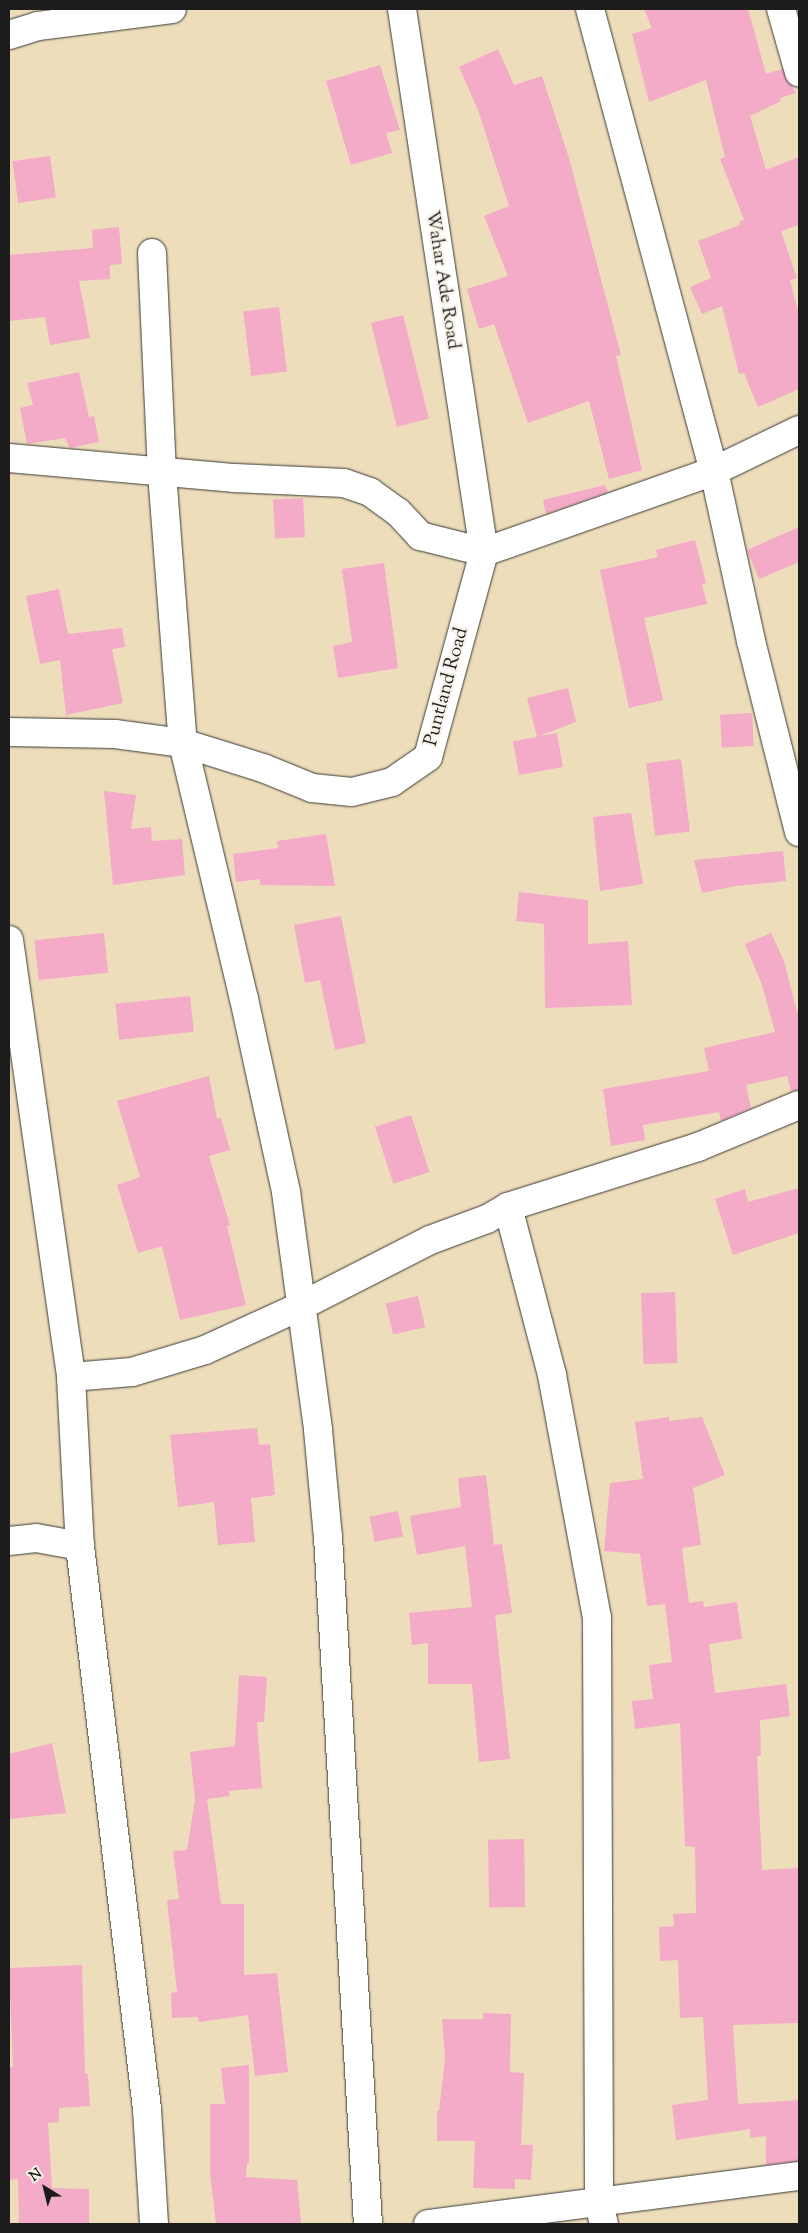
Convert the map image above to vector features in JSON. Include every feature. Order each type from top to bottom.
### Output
[{"type":"street","points":[[9,35],[38,26],[101,14],[172,9]]},
{"type":"street","name":"Wahar Ade Road","points":[[402,9],[484,552]]},
{"type":"street","points":[[590,9],[714,470],[751,641],[799,832]]},
{"type":"street","points":[[781,9],[799,72]]},
{"type":"street","points":[[152,253],[162,473],[183,743],[244,999],[284,1182],[318,1430],[328,1536],[368,2224]]},
{"type":"street","points":[[9,458],[162,473],[344,483],[370,492],[398,512],[420,536],[484,552],[714,470],[799,430]]},
{"type":"street","name":"Puntland Road","points":[[9,732],[115,734],[183,743],[263,768],[312,788],[352,792],[392,782],[428,757],[484,552]]},
{"type":"street","points":[[9,940],[71,1377],[80,1546],[146,2100],[154,2224]]},
{"type":"street","points":[[71,1377],[132,1372],[205,1350],[301,1306],[430,1240],[487,1219],[508,1207],[698,1147],[799,1105]]},
{"type":"street","points":[[508,1207],[552,1375],[597,1618],[602,2213]]},
{"type":"street","points":[[9,1542],[36,1538],[80,1546]]},
{"type":"street","points":[[428,2224],[602,2213],[799,2176]]},
{"type":"building","points":[[644,9],[748,9],[766,74],[782,69],[796,93],[780,98],[781,101],[750,116],[766,170],[799,157],[799,225],[781,231],[797,278],[790,280],[799,315],[799,389],[758,407],[744,373],[739,374],[722,306],[702,314],[690,287],[711,278],[698,241],[740,225],[739,222],[744,220],[720,159],[725,157],[706,80],[649,102],[632,34],[652,28]]},
{"type":"building","points":[[498,49],[514,85],[542,76],[569,158],[621,355],[616,356],[642,470],[609,479],[589,401],[528,423],[494,324],[479,329],[467,289],[508,276],[484,216],[509,206],[478,110],[459,67]]},
{"type":"building","points":[[380,65],[400,130],[386,133],[392,153],[351,165],[326,81]]},
{"type":"building","points":[[50,156],[56,198],[18,203],[12,161]]},
{"type":"building","points":[[119,227],[122,264],[110,265],[110,279],[79,281],[90,338],[50,345],[45,317],[9,321],[9,255],[93,248],[92,230]]},
{"type":"building","points":[[279,307],[287,372],[251,376],[243,311]]},
{"type":"building","points":[[403,315],[429,419],[397,427],[371,323]]},
{"type":"building","points":[[79,372],[89,417],[94,416],[99,442],[70,448],[65,438],[27,444],[20,408],[33,405],[27,383]]},
{"type":"building","points":[[605,485],[608,492],[546,514],[543,500]]},
{"type":"building","points":[[303,498],[305,537],[275,539],[273,500]]},
{"type":"building","points":[[799,527],[799,562],[759,579],[747,550]]},
{"type":"building","points":[[695,540],[706,583],[702,584],[707,604],[644,618],[663,700],[629,708],[600,570],[658,557],[656,550]]},
{"type":"building","points":[[384,563],[398,668],[338,678],[333,646],[352,642],[342,569]]},
{"type":"building","points":[[59,589],[68,634],[122,628],[125,647],[112,649],[123,703],[66,715],[60,660],[40,664],[26,596]]},
{"type":"building","points":[[568,688],[576,722],[539,736],[557,733],[563,767],[519,775],[513,741],[537,737],[527,698]]},
{"type":"building","points":[[752,713],[754,746],[722,748],[720,715]]},
{"type":"building","points":[[681,759],[690,831],[655,836],[646,763]]},
{"type":"building","points":[[104,791],[136,795],[131,829],[151,827],[152,841],[182,839],[185,875],[113,885]]},
{"type":"building","points":[[631,813],[643,884],[600,891],[593,817]]},
{"type":"building","points":[[326,834],[335,886],[260,885],[260,879],[236,882],[233,854],[278,848],[277,841]]},
{"type":"building","points":[[783,851],[786,881],[736,886],[702,893],[694,860]]},
{"type":"building","points":[[519,892],[588,900],[588,944],[628,941],[632,1005],[545,1008],[544,924],[516,921]]},
{"type":"building","points":[[341,916],[366,1043],[335,1050],[320,980],[305,983],[294,925]]},
{"type":"building","points":[[104,933],[108,973],[39,980],[34,940]]},
{"type":"building","points":[[771,933],[784,961],[799,1019],[799,1090],[791,1091],[787,1076],[746,1085],[751,1108],[721,1121],[719,1112],[643,1125],[645,1140],[611,1146],[603,1089],[709,1071],[704,1048],[775,1032],[762,985],[745,944]]},
{"type":"building","points":[[190,996],[194,1032],[119,1040],[115,1004]]},
{"type":"building","points":[[209,1076],[217,1119],[221,1118],[230,1150],[209,1156],[230,1225],[227,1226],[246,1305],[180,1320],[162,1246],[138,1253],[117,1185],[140,1177],[117,1101]]},
{"type":"building","points":[[411,1115],[430,1172],[393,1184],[375,1127]]},
{"type":"building","points":[[799,1188],[799,1233],[733,1255],[715,1199],[745,1189],[748,1202]]},
{"type":"building","points":[[675,1292],[677,1363],[643,1364],[641,1293]]},
{"type":"building","points":[[418,1296],[425,1327],[393,1335],[386,1303]]},
{"type":"building","points":[[669,1417],[669,1421],[702,1417],[725,1475],[693,1488],[701,1545],[682,1548],[689,1603],[703,1601],[704,1607],[737,1602],[742,1639],[709,1644],[715,1693],[786,1684],[790,1716],[760,1720],[761,1756],[757,1756],[762,1870],[799,1868],[799,2023],[733,2025],[738,2104],[799,2100],[799,2161],[766,2165],[766,2136],[750,2138],[750,2129],[676,2140],[672,2105],[708,2100],[703,2017],[680,2018],[678,1960],[660,1961],[659,1927],[674,1926],[673,1914],[696,1913],[695,1847],[685,1846],[680,1723],[635,1729],[632,1701],[653,1699],[649,1665],[672,1662],[665,1604],[647,1606],[640,1554],[604,1551],[610,1483],[643,1479],[635,1422]]},
{"type":"building","points":[[257,1428],[259,1445],[270,1444],[275,1495],[251,1498],[255,1542],[218,1545],[214,1502],[178,1507],[170,1435]]},
{"type":"building","points":[[486,1475],[494,1545],[502,1544],[512,1613],[495,1615],[510,1759],[479,1762],[472,1684],[428,1684],[428,1643],[412,1645],[409,1613],[472,1607],[465,1546],[417,1555],[410,1516],[461,1507],[458,1478]]},
{"type":"building","points":[[398,1511],[403,1537],[374,1542],[370,1517]]},
{"type":"building","points":[[239,1675],[267,1677],[264,1722],[257,1722],[262,1788],[229,1791],[230,1796],[207,1799],[221,1904],[244,1904],[244,1975],[277,1973],[288,2072],[255,2076],[248,2015],[199,2022],[198,2017],[172,2018],[171,1993],[177,1992],[167,1900],[179,1899],[173,1851],[187,1850],[195,1800],[190,1752],[235,1746]]},
{"type":"building","points":[[52,1743],[66,1813],[9,1819],[9,1754]]},
{"type":"building","points":[[524,1839],[525,1907],[489,1908],[488,1840]]},
{"type":"building","points":[[82,1965],[85,2074],[88,2074],[90,2106],[59,2108],[59,2122],[48,2123],[52,2188],[89,2189],[89,2224],[19,2224],[18,2179],[9,2180],[9,2068],[13,2067],[9,1968]]},
{"type":"building","points":[[483,2013],[511,2014],[510,2072],[524,2073],[521,2145],[533,2145],[531,2180],[515,2179],[515,2189],[473,2188],[475,2141],[437,2141],[437,2111],[439,2111],[445,2058],[442,2019],[483,2019]]},
{"type":"building","points":[[249,2065],[249,2163],[247,2163],[246,2177],[297,2180],[301,2224],[216,2224],[210,2174],[210,2104],[225,2104],[221,2068]]}]
